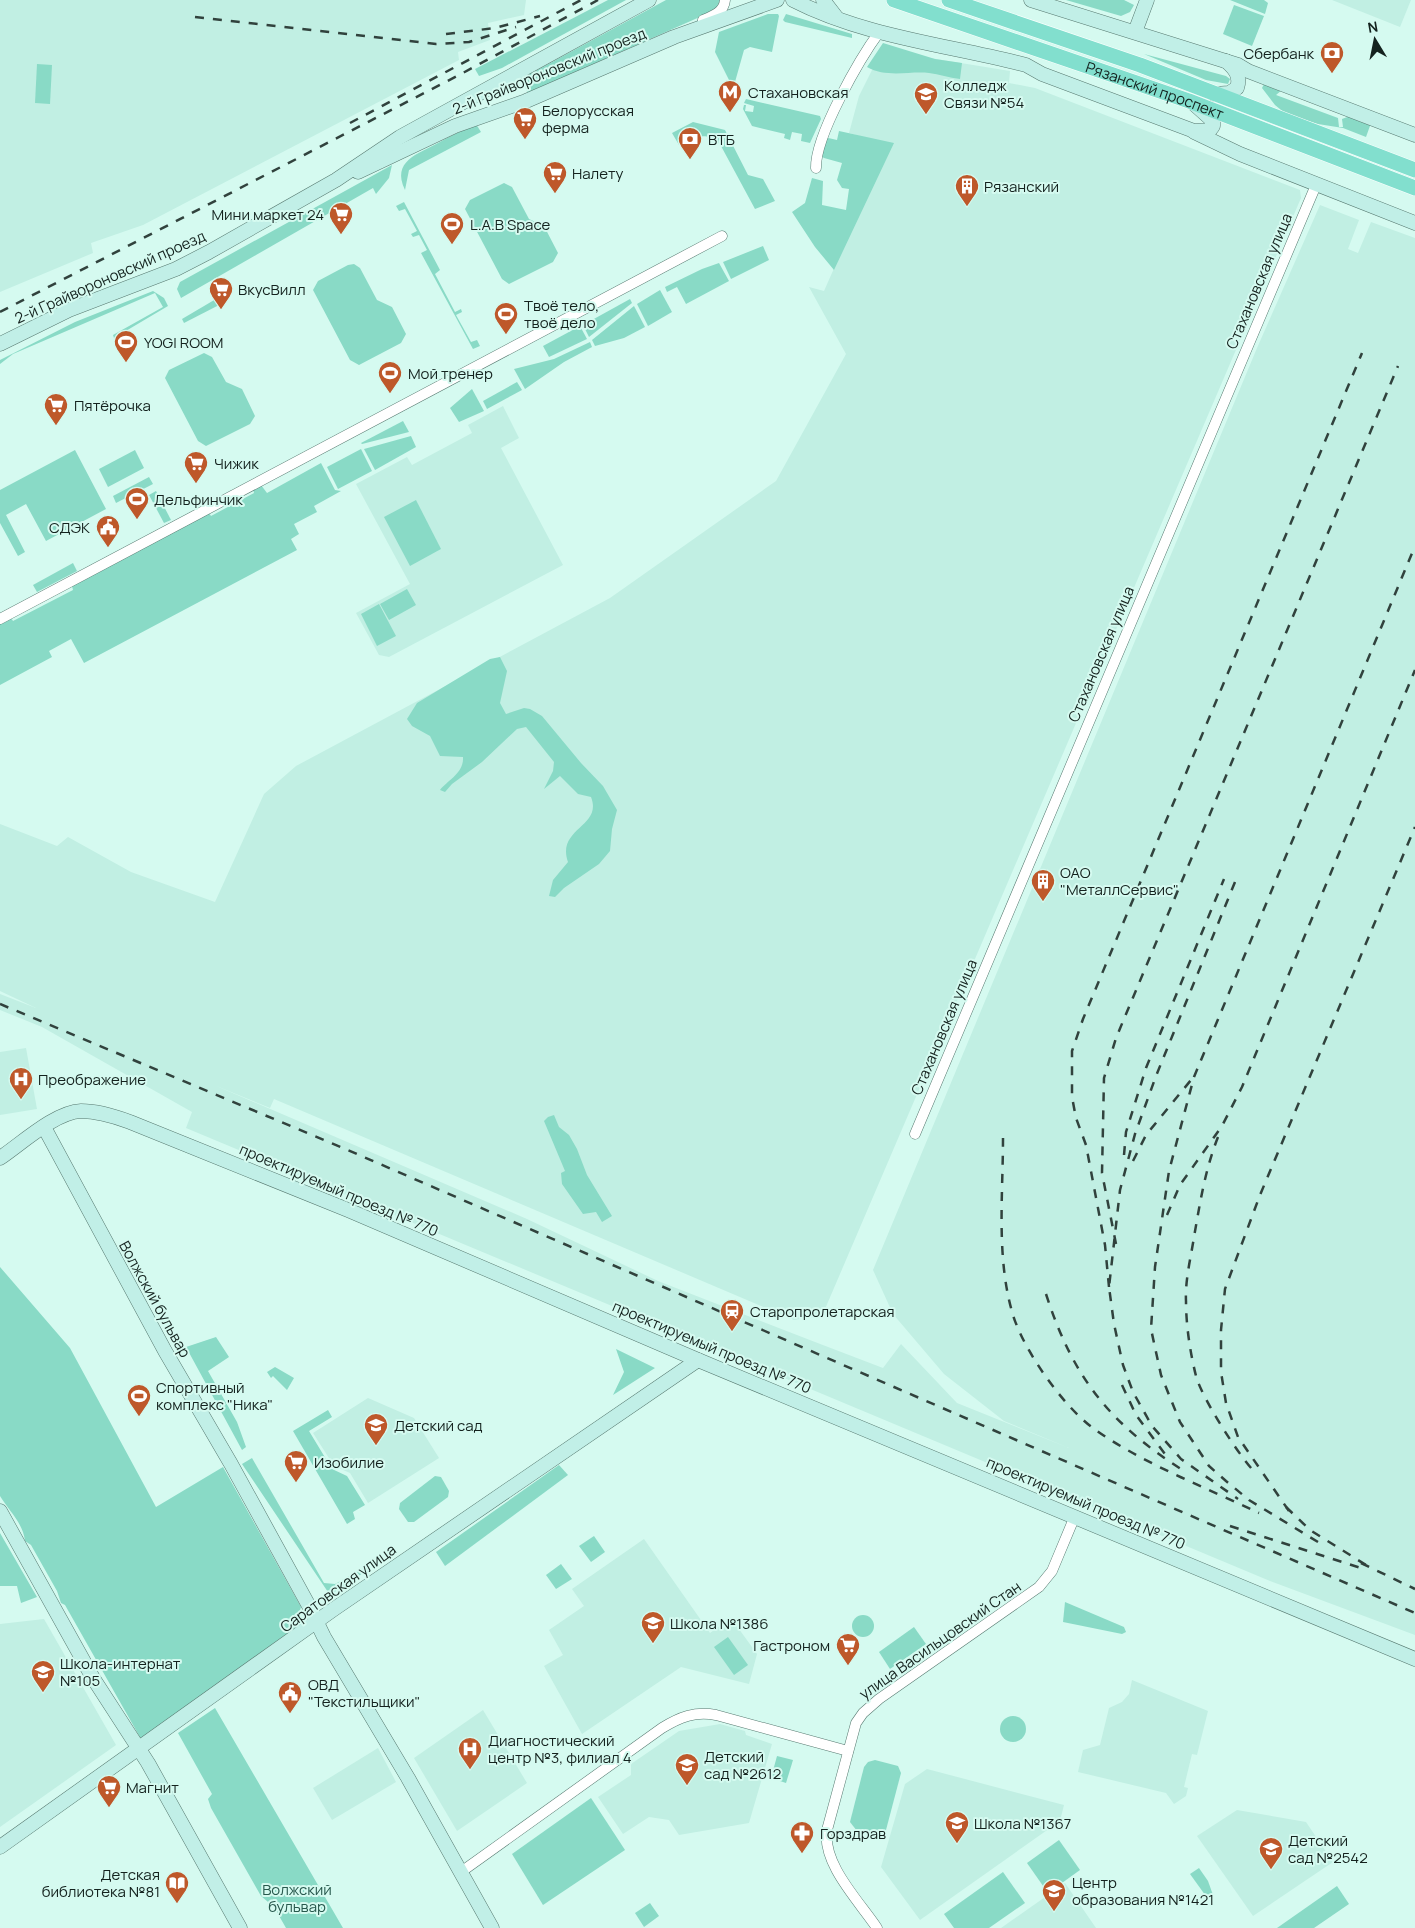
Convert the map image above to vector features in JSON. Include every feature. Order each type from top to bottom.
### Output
[{"type":"main road","name":"Рязанский проспект","points":[[894,0],[1189,101],[1415,188]]},
{"type":"main road","name":"Рязанский проспект","points":[[949,0],[1140,65],[1210,94],[1415,170]]},
{"type":"street","name":"2-й Грайвороновский проезд","points":[[0,344],[70,310],[192,261],[336,180],[400,137],[649,0]]},
{"type":"street","points":[[674,37],[689,26],[717,14],[725,5],[725,0]]},
{"type":"street","name":"2-й Грайвороновский проезд","points":[[336,180],[372,167],[456,126],[526,101],[674,37],[777,0]]},
{"type":"street","points":[[794,0],[837,18],[880,31],[1026,65],[1042,74],[1194,132],[1240,154],[1415,223]]},
{"type":"street","points":[[823,0],[837,18]]},
{"type":"street","points":[[1031,0],[1232,63],[1248,71],[1415,134]]},
{"type":"street","points":[[1135,32],[1147,0]]},
{"type":"street","points":[[816,168],[817,151],[824,132],[880,31]]},
{"type":"street","points":[[1210,94],[1228,93],[1237,88],[1239,78],[1232,63]]},
{"type":"street","points":[[1189,101],[1212,121],[1231,146],[1240,154]]},
{"type":"street","points":[[1194,132],[1210,130],[1213,126],[1212,121]]},
{"type":"street","name":"Стахановская улица","points":[[915,1134],[1316,185]]},
{"type":"street","points":[[0,619],[722,236]]},
{"type":"street","name":"проектируемый проезд № 770","points":[[0,1158],[44,1127],[65,1115],[80,1111],[103,1113],[130,1122],[348,1210],[698,1360],[1415,1659]]},
{"type":"street","name":"Волжский бульвар","points":[[44,1127],[165,1351],[236,1472],[317,1623],[492,1928]]},
{"type":"street","name":"Саратовская улица","points":[[0,1848],[334,1609],[698,1360]]},
{"type":"street","points":[[0,1511],[93,1678],[139,1750],[240,1928]]},
{"type":"street","name":"улица Васильцовский Стан","points":[[877,1928],[833,1865],[826,1848],[827,1830],[856,1723],[870,1707],[1039,1588],[1052,1572],[1075,1516]]},
{"type":"street","points":[[461,1872],[662,1728],[686,1716],[700,1713],[716,1715],[848,1752]]},
{"type":"shaded area","points":[[0,0],[526,0],[524,15],[488,23],[490,40],[458,52],[459,60],[143,225],[91,243],[93,253],[0,292]]},
{"type":"shaded area","points":[[1332,0],[1411,0],[1400,27]]},
{"type":"shaded area","points":[[884,46],[924,57],[1010,71],[1009,83],[1035,88],[1300,190],[1301,198],[822,1316],[794,1320],[274,1099],[270,1108],[214,1085],[527,1219],[658,1281],[883,1368],[901,1344],[957,1403],[1069,1448],[1004,1421],[944,1374],[893,1314],[873,1270],[1257,348],[1320,205],[1359,220],[1348,249],[1358,253],[1371,222],[1415,238],[1415,1635],[1270,1581],[186,1128],[192,1112],[42,1027],[0,1010],[0,994],[36,1008],[0,991],[0,824],[57,846],[68,837],[131,872],[215,902],[264,794],[296,766],[610,598],[776,481],[846,354],[809,287],[824,291],[889,144],[849,133],[859,96]]},
{"type":"shaded area","points":[[503,406],[519,438],[501,448],[563,565],[389,657],[379,655],[356,613],[410,584],[356,484],[407,457],[412,465],[472,433],[468,425]]},
{"type":"shaded area","points":[[26,1048],[37,1109],[0,1115],[0,1052]]},
{"type":"shaded area","name":"Детский сад","points":[[368,1398],[414,1418],[439,1458],[368,1503],[350,1473],[334,1466],[313,1433]]},
{"type":"shaded area","name":"Школа №1386","points":[[644,1539],[710,1633],[731,1618],[757,1654],[749,1684],[681,1667],[582,1734],[544,1666],[563,1655],[549,1630],[584,1606],[572,1589]]},
{"type":"shaded area","name":"Школа-интернат №105","points":[[44,1619],[116,1745],[0,1827],[0,1624]]},
{"type":"shaded area","points":[[1132,1680],[1208,1711],[1197,1755],[1192,1754],[1184,1787],[1188,1788],[1186,1796],[1174,1804],[1166,1793],[1078,1772],[1083,1750],[1100,1745],[1109,1708],[1122,1702],[1129,1694]]},
{"type":"shaded area","name":"Диагностический центр №3, филиал 4","points":[[483,1710],[527,1783],[457,1831],[414,1758]]},
{"type":"shaded area","name":"Детский сад №2612","points":[[720,1724],[745,1731],[746,1735],[772,1744],[749,1823],[679,1835],[669,1820],[649,1817],[623,1834],[598,1797],[631,1775],[631,1764],[679,1731]]},
{"type":"shaded area","points":[[378,1748],[396,1782],[332,1820],[313,1788]]},
{"type":"shaded area","name":"Школа №1367","points":[[927,1769],[1064,1805],[1060,1821],[920,1920],[881,1867],[905,1784]]},
{"type":"shaded area","name":"Детский сад №2542","points":[[1237,1810],[1306,1822],[1333,1862],[1253,1916],[1197,1836]]},
{"type":"shaded area","name":"Центр образования №1421","points":[[1065,1883],[1096,1928],[1001,1928]]},
{"type":"green space","points":[[608,0],[626,0],[502,68],[479,76],[475,69]]},
{"type":"green space","points":[[666,0],[720,0],[717,7],[711,12],[528,93],[521,79]]},
{"type":"green space","points":[[1066,0],[1124,0],[1134,5],[1130,12],[1121,16]]},
{"type":"green space","points":[[1230,0],[1264,0],[1268,3],[1265,14]]},
{"type":"green space","points":[[1234,5],[1264,16],[1252,46],[1223,34]]},
{"type":"green space","points":[[768,14],[778,14],[779,16],[772,52],[750,47],[744,50],[735,82],[729,80],[715,52],[719,32]]},
{"type":"green space","points":[[786,14],[852,34],[852,38],[785,22],[783,20]]},
{"type":"green space","points":[[883,43],[935,59],[962,63],[960,79],[929,73],[882,72],[867,67]]},
{"type":"green space","points":[[1144,54],[1226,76],[1230,79],[1228,84],[1206,80]]},
{"type":"green space","points":[[37,64],[52,65],[50,104],[35,103]]},
{"type":"green space","points":[[1264,84],[1282,90],[1276,95],[1338,118],[1339,127],[1343,127],[1342,119],[1350,116],[1371,123],[1366,137],[1343,128],[1318,124],[1286,114],[1275,105],[1262,88]]},
{"type":"green space","points":[[746,99],[820,116],[821,119],[810,143],[801,141],[802,134],[792,132],[790,140],[784,138],[785,134],[752,126],[743,109],[744,105],[746,105],[745,111],[753,112],[754,106],[744,103]]},
{"type":"green space","points":[[693,122],[725,130],[748,175],[763,179],[775,201],[755,209],[721,146],[711,138],[701,136],[679,145],[672,133]]},
{"type":"green space","points":[[476,124],[481,132],[409,170],[405,190],[401,172],[409,160],[422,151]]},
{"type":"green space","points":[[839,131],[894,143],[834,270],[815,247],[792,212],[805,203],[812,178],[823,181],[822,205],[846,210],[849,189],[842,188],[837,180],[842,163],[820,155],[824,137],[837,140]]},
{"type":"green space","points":[[392,165],[389,178],[376,194],[373,188],[181,298],[177,289],[180,282]]},
{"type":"green space","points":[[504,183],[512,187],[529,219],[544,226],[558,253],[553,262],[509,284],[502,279],[465,209],[470,200]]},
{"type":"green space","points":[[404,202],[440,270],[435,274],[455,312],[461,309],[462,312],[456,315],[471,342],[477,340],[480,346],[473,349],[421,253],[427,250],[419,235],[413,237],[411,234],[417,231],[405,209],[399,211],[396,206]]},
{"type":"green space","points":[[763,246],[769,260],[731,279],[723,262]]},
{"type":"green space","points":[[719,263],[729,281],[686,304],[677,287],[667,292],[665,287]]},
{"type":"green space","points":[[354,264],[360,268],[377,300],[392,307],[406,334],[401,343],[359,365],[350,360],[313,290],[318,281],[348,265]]},
{"type":"green space","points":[[660,290],[672,312],[648,326],[637,304]]},
{"type":"green space","points":[[153,291],[164,298],[168,306],[114,338],[113,335],[163,307],[155,293],[13,354],[0,364],[0,360],[75,322]]},
{"type":"green space","points":[[221,296],[223,301],[221,304],[184,323],[182,319]]},
{"type":"green space","points":[[630,299],[632,303],[589,337],[583,325]]},
{"type":"green space","points":[[634,306],[645,327],[624,338],[595,346],[592,340]]},
{"type":"green space","points":[[580,326],[587,339],[549,357],[543,346]]},
{"type":"green space","points":[[590,342],[592,347],[564,362],[525,389],[514,369],[554,359]]},
{"type":"green space","points":[[204,353],[212,357],[226,382],[242,389],[255,416],[250,424],[206,446],[198,441],[165,378],[169,370]]},
{"type":"green space","points":[[517,382],[522,390],[487,409],[483,401]]},
{"type":"green space","points":[[472,389],[484,411],[459,422],[450,408]]},
{"type":"green space","points":[[403,421],[409,432],[361,443]]},
{"type":"green space","points":[[411,436],[416,447],[375,470],[364,449]]},
{"type":"green space","points":[[361,449],[372,471],[338,489],[327,467]]},
{"type":"green space","points":[[75,450],[106,509],[46,541],[26,504],[6,515],[25,552],[18,556],[0,523],[0,490]]},
{"type":"green space","points":[[135,450],[144,468],[108,487],[99,469]]},
{"type":"green space","points":[[321,463],[335,490],[341,491],[314,506],[317,512],[294,524],[299,534],[291,539],[297,550],[84,663],[71,639],[49,651],[52,657],[0,685],[0,624],[11,618],[13,621],[73,590],[72,586],[209,513],[211,516],[254,493],[253,489],[261,485],[267,493]]},
{"type":"green space","points":[[149,477],[153,484],[116,503],[113,496]]},
{"type":"green space","points":[[156,491],[171,520],[164,523],[149,495]]},
{"type":"green space","points":[[416,500],[441,549],[410,566],[384,517]]},
{"type":"green space","points":[[73,563],[77,571],[37,592],[33,585]]},
{"type":"green space","points":[[407,589],[416,605],[389,620],[380,604]]},
{"type":"green space","points":[[379,604],[396,636],[377,646],[361,614]]},
{"type":"green space","points":[[500,657],[507,671],[500,703],[506,714],[524,708],[530,709],[542,716],[603,786],[617,810],[612,829],[610,851],[599,864],[564,888],[555,897],[549,896],[553,880],[568,862],[566,851],[568,842],[591,815],[593,807],[591,797],[578,794],[560,776],[544,789],[553,771],[554,762],[526,727],[517,729],[482,762],[452,784],[445,792],[440,790],[461,768],[463,757],[440,756],[430,736],[412,726],[407,719],[417,703],[490,659]]},
{"type":"green space","points":[[554,1115],[559,1127],[569,1135],[577,1149],[587,1175],[612,1216],[602,1222],[596,1212],[583,1214],[562,1184],[561,1173],[565,1171],[544,1121]]},
{"type":"green space","points":[[0,1267],[70,1348],[156,1507],[223,1467],[301,1607],[295,1628],[141,1739],[65,1605],[61,1603],[57,1591],[31,1545],[25,1541],[22,1528],[0,1496]]},
{"type":"green space","points":[[216,1337],[229,1357],[208,1371],[237,1422],[246,1447],[242,1450],[186,1347]]},
{"type":"green space","points":[[616,1349],[655,1368],[613,1395],[624,1372]]},
{"type":"green space","points":[[275,1367],[294,1378],[287,1390],[273,1376],[271,1378],[267,1372]]},
{"type":"green space","points":[[328,1410],[332,1417],[309,1431],[332,1469],[347,1476],[365,1505],[353,1512],[355,1519],[347,1524],[293,1431]]},
{"type":"green space","points":[[252,1458],[324,1583],[335,1584],[365,1567],[366,1571],[330,1595],[242,1464]]},
{"type":"green space","points":[[559,1465],[568,1475],[445,1566],[436,1552]]},
{"type":"green space","points":[[435,1476],[441,1477],[449,1491],[448,1497],[414,1522],[408,1522],[399,1509],[400,1503]]},
{"type":"green space","points":[[0,1533],[37,1597],[21,1603],[17,1586],[0,1586]]},
{"type":"green space","points":[[594,1536],[605,1552],[591,1562],[579,1546]]},
{"type":"green space","points":[[561,1564],[572,1579],[556,1589],[546,1575]]},
{"type":"green space","points":[[1065,1602],[1124,1627],[1126,1632],[1122,1634],[1063,1622]]},
{"type":"green space","points":[[863,1615],[871,1618],[874,1626],[871,1634],[863,1637],[855,1634],[852,1626],[855,1618]]},
{"type":"green space","points":[[914,1627],[926,1644],[890,1669],[879,1652]]},
{"type":"green space","points":[[728,1637],[748,1665],[734,1675],[714,1647]]},
{"type":"green space","name":"Волжский бульвар","points":[[215,1708],[343,1928],[286,1928],[274,1907],[261,1896],[211,1808],[208,1799],[212,1794],[178,1733]]},
{"type":"green space","points":[[1013,1716],[1022,1720],[1026,1729],[1022,1738],[1013,1742],[1004,1738],[1000,1729],[1004,1720]]},
{"type":"green space","points":[[777,1756],[793,1760],[786,1783],[771,1778]]},
{"type":"green space","points":[[875,1760],[898,1766],[901,1773],[886,1830],[878,1836],[857,1831],[850,1822],[864,1767],[868,1762]]},
{"type":"green space","points":[[591,1798],[625,1850],[543,1905],[512,1854]]},
{"type":"green space","points":[[1059,1840],[1080,1870],[1048,1893],[1027,1863]]},
{"type":"green space","points":[[1199,1868],[1208,1881],[1213,1895],[1208,1899],[1190,1874]]},
{"type":"green space","points":[[1003,1872],[1025,1903],[989,1928],[954,1928],[944,1914]]},
{"type":"green space","points":[[1337,1886],[1349,1904],[1314,1928],[1277,1928]]},
{"type":"green space","points":[[650,1903],[659,1916],[644,1927],[635,1913]]},
{"type":"railway","points":[[350,123],[581,0]]},
{"type":"railway","points":[[0,312],[461,74],[598,0]]},
{"type":"railway","points":[[446,34],[495,28],[540,16]]},
{"type":"railway","points":[[195,17],[436,44],[469,42],[516,27]]},
{"type":"railway","points":[[1109,1287],[1105,1245],[1086,1145],[1076,1118],[1072,1097],[1072,1051],[1083,1019],[1362,353]]},
{"type":"railway","points":[[1116,1244],[1102,1173],[1104,1078],[1116,1038],[1398,366]]},
{"type":"railway","points":[[1318,1542],[1249,1500],[1226,1481],[1209,1466],[1180,1422],[1161,1375],[1151,1329],[1155,1267],[1169,1171],[1194,1077],[1415,546]]},
{"type":"railway","points":[[1167,1215],[1180,1185],[1222,1126],[1242,1087],[1415,670]]},
{"type":"railway","points":[[1289,1511],[1238,1437],[1226,1403],[1221,1372],[1221,1330],[1225,1289],[1260,1195],[1415,827]]},
{"type":"railway","points":[[1124,1155],[1126,1132],[1146,1068],[1224,879]]},
{"type":"railway","points":[[1235,882],[1156,1076],[1135,1134],[1120,1190],[1109,1287],[1114,1324],[1123,1365],[1133,1392],[1152,1426],[1181,1459],[1238,1499]]},
{"type":"railway","points":[[0,1004],[343,1148],[1415,1613]]},
{"type":"railway","points":[[1133,1161],[1146,1135],[1191,1080]]},
{"type":"railway","points":[[1218,1137],[1203,1187],[1188,1269],[1186,1310],[1190,1348],[1199,1386],[1220,1424],[1252,1469]]},
{"type":"railway","points":[[1003,1138],[1002,1249],[1004,1272],[1013,1315],[1018,1329],[1035,1361],[1069,1406],[1093,1428],[1112,1441],[1174,1474],[1259,1513]]},
{"type":"railway","points":[[1046,1294],[1069,1350],[1082,1375],[1097,1396],[1135,1435],[1184,1471]]},
{"type":"railway","points":[[1122,1385],[1136,1415],[1165,1454]]},
{"type":"railway","points":[[1286,1507],[1310,1530],[1366,1565]]},
{"type":"railway","points":[[1230,1526],[1364,1569]]},
{"type":"railway","points":[[1361,1563],[1415,1589]]},
{"type":"place","name":"Сбербанк","points":[[1332,74]]},
{"type":"place","name":"Стахановская","points":[[730,113]]},
{"type":"place","name":"Колледж Связи №54","points":[[926,115]]},
{"type":"place","name":"Белорусская ферма","points":[[525,140]]},
{"type":"place","name":"ВТБ","points":[[690,160]]},
{"type":"place","name":"Налету","points":[[555,194]]},
{"type":"place","name":"Рязанский","points":[[967,207]]},
{"type":"place","name":"Мини маркет 24","points":[[341,235]]},
{"type":"place","name":"L.A.B Space","points":[[452,245]]},
{"type":"place","name":"ВкусВилл","points":[[221,310]]},
{"type":"place","name":"Твоё тело, твоё дело","points":[[506,335]]},
{"type":"place","name":"YOGI ROOM","points":[[126,363]]},
{"type":"place","name":"Мой тренер","points":[[390,394]]},
{"type":"place","name":"Пятёрочка","points":[[56,426]]},
{"type":"place","name":"Чижик","points":[[196,484]]},
{"type":"place","name":"Дельфинчик","points":[[137,520]]},
{"type":"place","name":"СДЭК","points":[[108,548]]},
{"type":"place","name":"ОАО \"МеталлСервис\"","points":[[1043,902]]},
{"type":"place","name":"Преображение","points":[[21,1100]]},
{"type":"place","name":"Старопролетарская","points":[[732,1332]]},
{"type":"place","name":"Спортивный комплекс \"Ника\"","points":[[139,1417]]},
{"type":"place","name":"Детский сад","points":[[376,1446]]},
{"type":"place","name":"Изобилие","points":[[296,1483]]},
{"type":"place","name":"Школа №1386","points":[[653,1644]]},
{"type":"place","name":"Гастроном","points":[[848,1666]]},
{"type":"place","name":"Школа-интернат №105","points":[[43,1693]]},
{"type":"place","name":"ОВД \"Текстильщики\"","points":[[290,1714]]},
{"type":"place","name":"Диагностический центр №3, филиал 4","points":[[470,1770]]},
{"type":"place","name":"Детский сад №2612","points":[[687,1786]]},
{"type":"place","name":"Магнит","points":[[109,1808]]},
{"type":"place","name":"Школа №1367","points":[[957,1844]]},
{"type":"place","name":"Горздрав","points":[[802,1854]]},
{"type":"place","name":"Детский сад №2542","points":[[1271,1870]]},
{"type":"place","name":"Детская библиотека №81","points":[[177,1904]]},
{"type":"place","name":"Центр образования №1421","points":[[1054,1912]]}]
